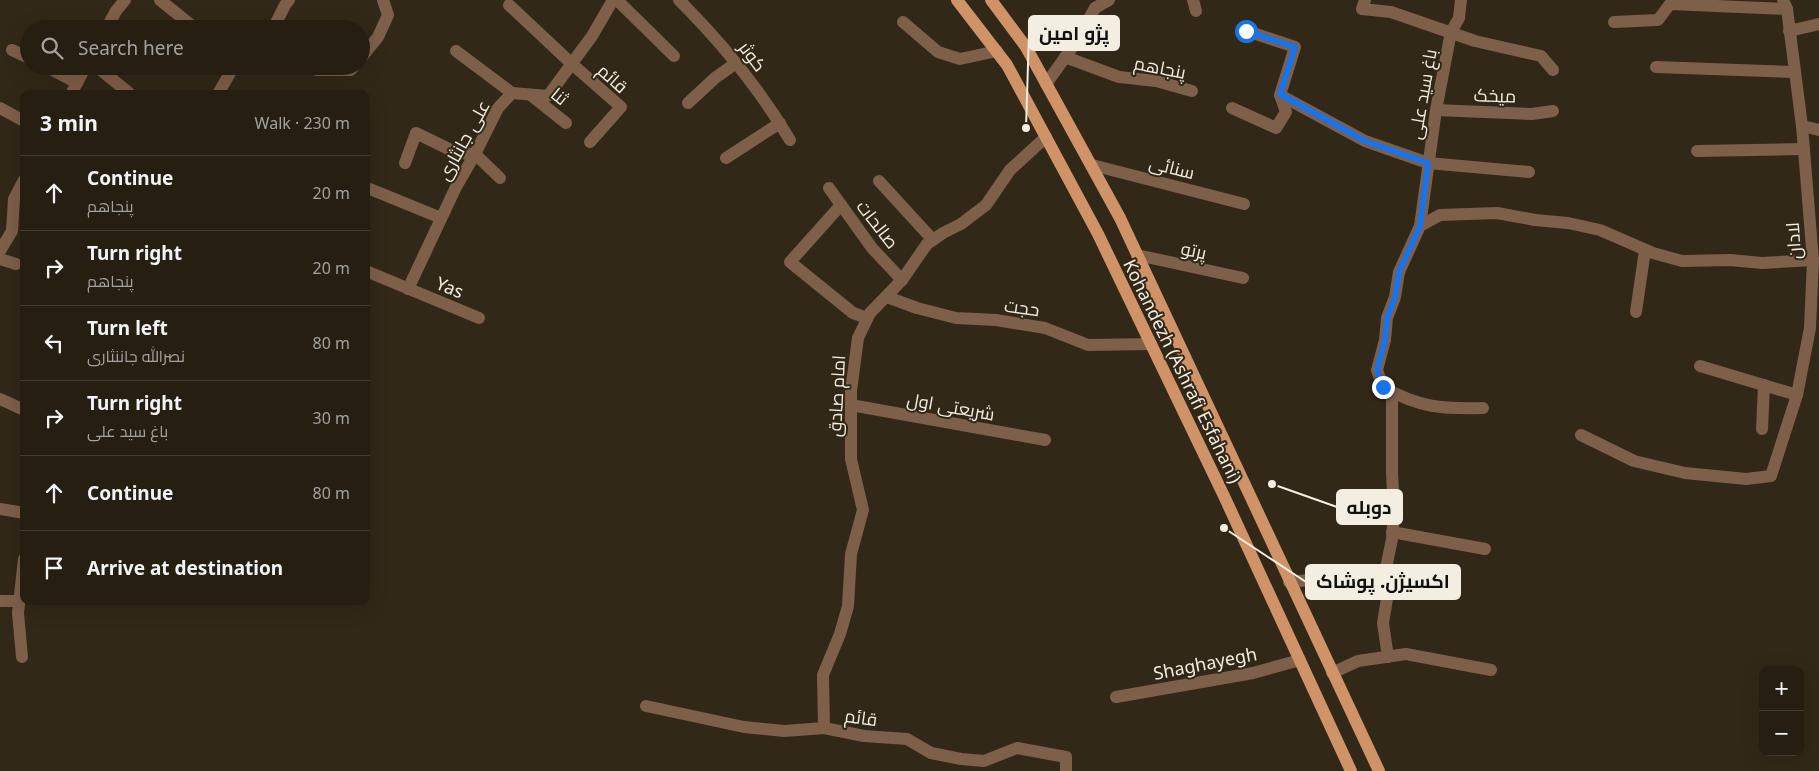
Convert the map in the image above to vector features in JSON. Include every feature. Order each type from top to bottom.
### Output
[{"type":"main road","name":"Kohandezh (Ashrafi Esfahani)","points":[[958,0],[1008,65],[1098,234],[1351,771]]},
{"type":"main road","name":"Kohandezh (Ashrafi Esfahani)","points":[[991,0],[1026,47],[1092,165],[1137,255],[1379,771]]},
{"type":"main road","points":[[1238,528],[1260,520]]},
{"type":"street","points":[[111,20],[125,0]]},
{"type":"street","points":[[160,0],[185,20]]},
{"type":"street","points":[[278,20],[289,0]]},
{"type":"street","points":[[370,47],[378,37],[388,15],[383,0]]},
{"type":"street","name":"علی جانثاری","points":[[408,289],[456,187],[498,108],[512,93],[548,96],[592,36],[613,0]]},
{"type":"street","points":[[617,0],[674,56]]},
{"type":"street","name":"کوثر","points":[[679,0],[722,44],[790,140]]},
{"type":"street","points":[[1046,84],[1065,57],[1093,4],[1109,0]]},
{"type":"street","points":[[1365,0],[1362,9],[1391,12],[1475,40],[1541,56],[1553,70]]},
{"type":"street","name":"باغ سید علی","points":[[1392,392],[1383,387],[1377,370],[1385,340],[1387,318],[1395,297],[1399,272],[1420,226],[1436,110],[1451,32],[1459,18],[1461,0]]},
{"type":"street","points":[[508,4],[572,64]]},
{"type":"street","points":[[1614,22],[1658,20],[1670,4],[1785,4]]},
{"type":"street","name":"لادان","points":[[1581,436],[1634,461],[1685,473],[1746,478],[1771,476],[1797,395],[1815,308],[1802,126],[1785,4]]},
{"type":"street","points":[[903,22],[938,52],[960,59],[997,51]]},
{"type":"street","points":[[1789,31],[1819,24]]},
{"type":"street","points":[[1232,108],[1276,128],[1286,112],[1280,94],[1295,47],[1246,31]]},
{"type":"street","points":[[12,50],[20,54]]},
{"type":"street","points":[[456,51],[512,93]]},
{"type":"street","name":"پنجاهم","points":[[1065,57],[1119,77],[1156,81],[1192,91]]},
{"type":"street","points":[[688,103],[715,78],[736,63]]},
{"type":"street","name":"قائم","points":[[572,64],[621,107],[590,142]]},
{"type":"street","points":[[1656,67],[1795,72]]},
{"type":"street","points":[[57,75],[74,88],[81,75]]},
{"type":"street","points":[[107,75],[124,90]]},
{"type":"street","points":[[220,90],[229,75]]},
{"type":"street","points":[[1280,94],[1365,141],[1428,163],[1529,172]]},
{"type":"street","name":"ثنا","points":[[532,96],[566,123]]},
{"type":"street","points":[[0,108],[20,119]]},
{"type":"street","name":"میخک","points":[[1436,110],[1532,114],[1553,111]]},
{"type":"street","points":[[726,158],[780,124]]},
{"type":"street","points":[[1802,126],[1819,130]]},
{"type":"street","points":[[405,163],[416,133],[457,153],[475,154],[500,178]]},
{"type":"street","name":"امام صادق","points":[[824,728],[823,676],[840,634],[848,606],[852,554],[863,510],[851,459],[851,406],[858,338],[870,313],[902,280],[927,244],[942,233],[961,224],[986,205],[1010,170],[1046,136]]},
{"type":"street","points":[[1697,151],[1804,149]]},
{"type":"street","name":"سنائی","points":[[1092,165],[1244,204]]},
{"type":"street","points":[[879,181],[933,240]]},
{"type":"street","name":"صالحات","points":[[829,188],[872,248],[902,280]]},
{"type":"street","points":[[370,189],[441,218]]},
{"type":"street","points":[[0,251],[12,231],[19,201]]},
{"type":"street","points":[[841,205],[790,262],[853,313],[868,318]]},
{"type":"street","points":[[1420,226],[1440,214],[1497,213],[1534,220],[1568,223],[1600,230],[1645,250],[1682,260],[1730,260],[1762,263],[1813,260]]},
{"type":"street","points":[[1636,312],[1645,250]]},
{"type":"street","name":"پرتو","points":[[1137,255],[1243,278]]},
{"type":"street","points":[[0,259],[16,264]]},
{"type":"street","name":"Yas","points":[[370,273],[479,318]]},
{"type":"street","name":"حجت","points":[[887,297],[917,308],[956,318],[996,320],[1046,328],[1088,345],[1151,344]]},
{"type":"street","points":[[1700,366],[1797,395]]},
{"type":"street","points":[[1762,429],[1764,386]]},
{"type":"street","points":[[1392,392],[1404,399],[1433,407],[1454,409],[1483,408]]},
{"type":"street","points":[[1388,657],[1383,623],[1387,599],[1385,573],[1394,512],[1392,392]]},
{"type":"street","points":[[0,399],[20,408]]},
{"type":"street","name":"شریعتی اول","points":[[851,406],[1045,440]]},
{"type":"street","points":[[0,509],[20,512]]},
{"type":"street","points":[[1392,532],[1484,548]]},
{"type":"street","points":[[1289,582],[1385,573]]},
{"type":"street","points":[[0,601],[20,601],[18,613],[22,657]]},
{"type":"street","points":[[1332,673],[1358,661],[1406,654],[1491,670]]},
{"type":"street","name":"Shaghayegh","points":[[1116,697],[1253,674],[1300,660]]},
{"type":"street","name":"قائم","points":[[646,706],[744,727],[784,731],[824,728],[864,736],[907,739],[931,753],[961,759],[984,761],[1017,748],[1066,757],[1066,771]]},
{"type":"place","name":"پژو امین","points":[[1026,128]]},
{"type":"place","name":"دوبله","points":[[1272,484]]},
{"type":"place","name":"اکسیژن. پوشاک","points":[[1224,528]]},
{"type":"route","points":[[1246,31],[1295,47],[1280,94],[1365,141],[1428,163],[1420,226],[1399,272],[1395,297],[1387,318],[1385,340],[1377,370],[1383,387]]}]
